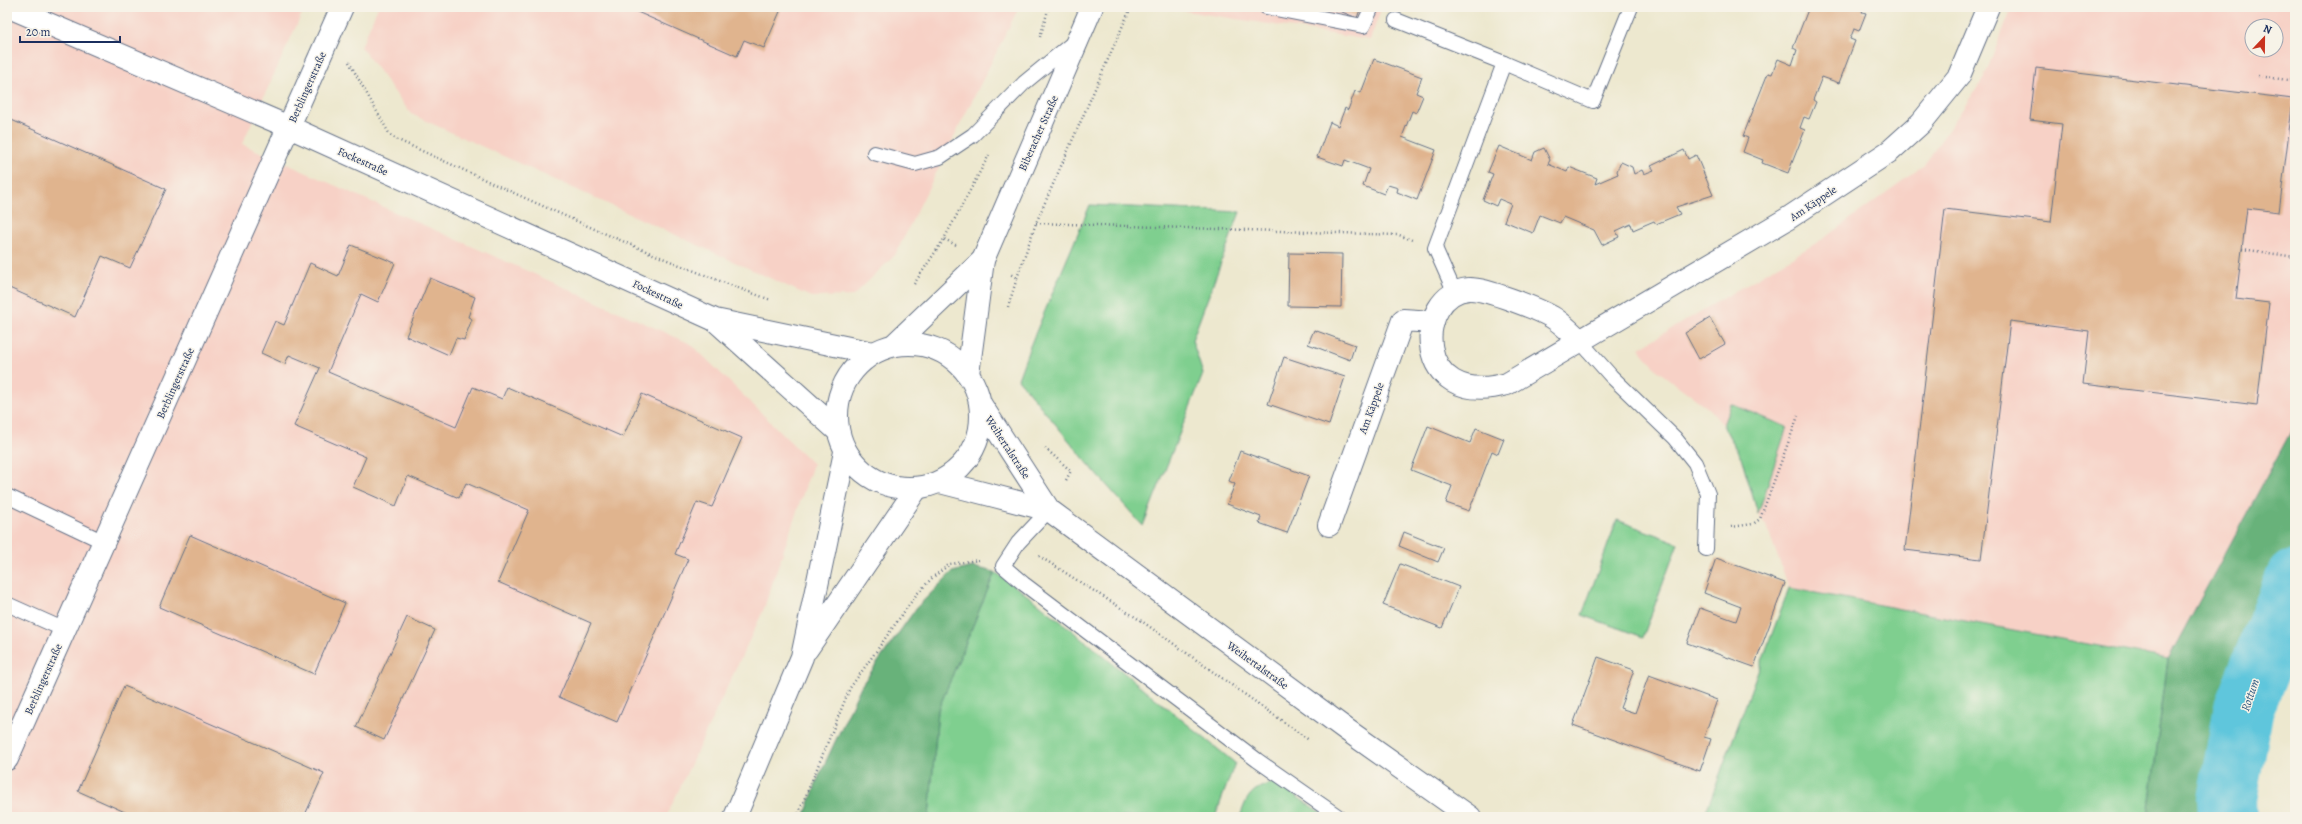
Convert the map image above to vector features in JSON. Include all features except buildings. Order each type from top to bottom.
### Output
[{"type":"street","name":"Fockestraße","points":[[9,7],[289,128],[715,320],[873,353]]},
{"type":"street","name":"Berblingerstraße","points":[[7,760],[342,7]]},
{"type":"street","name":"Biberacher Straße","points":[[968,374],[983,260],[1092,7]]},
{"type":"street","name":"Am Käppele","points":[[1455,293],[1445,301],[1434,317],[1430,338],[1439,367],[1452,382],[1467,388],[1489,389],[1507,384],[1788,219],[1890,151],[1921,123],[1959,76],[1988,7]]},
{"type":"street","name":"Biberacher Straße","points":[[894,345],[983,260]]},
{"type":"street","points":[[1455,293],[1469,289],[1483,290],[1553,317],[1580,341]]},
{"type":"street","name":"Fockestraße","points":[[715,320],[837,430]]},
{"type":"street","name":"Am Käppele","points":[[1328,525],[1402,320],[1433,322]]},
{"type":"street","points":[[915,344],[935,349],[953,359],[968,374],[976,389],[981,405],[981,424],[977,442],[968,458],[956,472],[940,482],[917,488],[896,488],[875,481],[858,468],[845,452],[837,430],[836,407],[842,385],[855,367],[873,353],[894,345],[915,344]]},
{"type":"street","name":"Weihertalstraße","points":[[981,405],[1049,510],[1347,730],[1470,817]]},
{"type":"street","points":[[735,817],[802,657],[845,452]]},
{"type":"street","name":"Weihertalstraße","points":[[940,482],[1049,510]]},
{"type":"street","points":[[802,657],[917,488]]},
{"type":"lane","points":[[1266,7],[1364,26],[1372,7]]},
{"type":"lane","points":[[1396,20],[1504,63],[1593,101],[1631,7]]},
{"type":"lane","points":[[874,153],[915,164],[940,157],[973,136],[1024,83],[1079,38]]},
{"type":"lane","points":[[1455,293],[1435,248],[1504,63]]},
{"type":"lane","points":[[1580,341],[1611,376],[1675,438],[1695,463],[1708,494],[1706,549]]},
{"type":"lane","points":[[7,496],[104,542]]},
{"type":"lane","points":[[1049,510],[1018,543],[1003,566],[1024,584],[1257,760],[1339,817]]},
{"type":"lane","points":[[7,604],[65,630]]},
{"type":"path","points":[[1008,308],[1036,223],[1131,7]]},
{"type":"path","points":[[332,30],[390,135],[398,140],[617,240],[704,276],[779,303]]},
{"type":"path","points":[[2258,76],[2295,81]]},
{"type":"path","points":[[1036,223],[1399,235],[1435,248]]},
{"type":"path","points":[[912,287],[944,239]]},
{"type":"path","points":[[2242,249],[2295,257]]},
{"type":"path","points":[[983,260],[1017,278]]},
{"type":"path","points":[[1706,530],[1753,524],[1760,519],[1798,416]]},
{"type":"path","points":[[1041,445],[1071,471],[1049,510]]},
{"type":"path","points":[[1018,543],[1143,622],[1315,744]]},
{"type":"path","points":[[797,817],[850,688],[916,595],[933,577],[950,564],[977,559],[1003,566]]},
{"type":"shaded area","points":[[7,7],[305,7],[242,144],[691,344],[813,464],[763,611],[666,817],[7,817]]},
{"type":"shaded area","points":[[378,7],[1019,7],[895,255],[853,296],[811,297],[411,114],[361,47]]},
{"type":"shaded area","points":[[1172,7],[1382,7],[1370,40],[1173,9]]},
{"type":"shaded area","points":[[2012,7],[2295,7],[2295,424],[2168,659],[1789,588],[1767,527],[1758,514],[1742,460],[1723,425],[1708,408],[1658,371],[1639,348],[1823,239],[1924,165],[1984,78]]},
{"type":"green space","points":[[1090,205],[1240,212],[1192,340],[1203,374],[1143,526],[1095,472],[1018,379],[1030,346]]},
{"type":"green space","points":[[1731,404],[1787,427],[1758,514],[1742,460],[1723,425]]},
{"type":"green space","points":[[2295,424],[2295,543],[2246,661],[2219,745],[2203,805],[2203,817],[2148,817],[2168,659]]},
{"type":"green space","points":[[1617,520],[1678,543],[1643,637],[1582,615]]},
{"type":"green space","points":[[973,567],[995,572],[938,710],[929,817],[804,817],[819,776],[861,686],[917,607],[952,572]]},
{"type":"green space","points":[[995,572],[1038,603],[1235,763],[1215,817],[929,817],[938,710]]},
{"type":"green space","points":[[1789,588],[2168,659],[2148,817],[1704,817]]},
{"type":"green space","points":[[1275,782],[1327,817],[1240,817],[1246,802],[1252,793],[1261,787]]},
{"type":"waterway","name":"Rottum","points":[[2228,817],[2227,799],[2244,708],[2295,579]]}]
